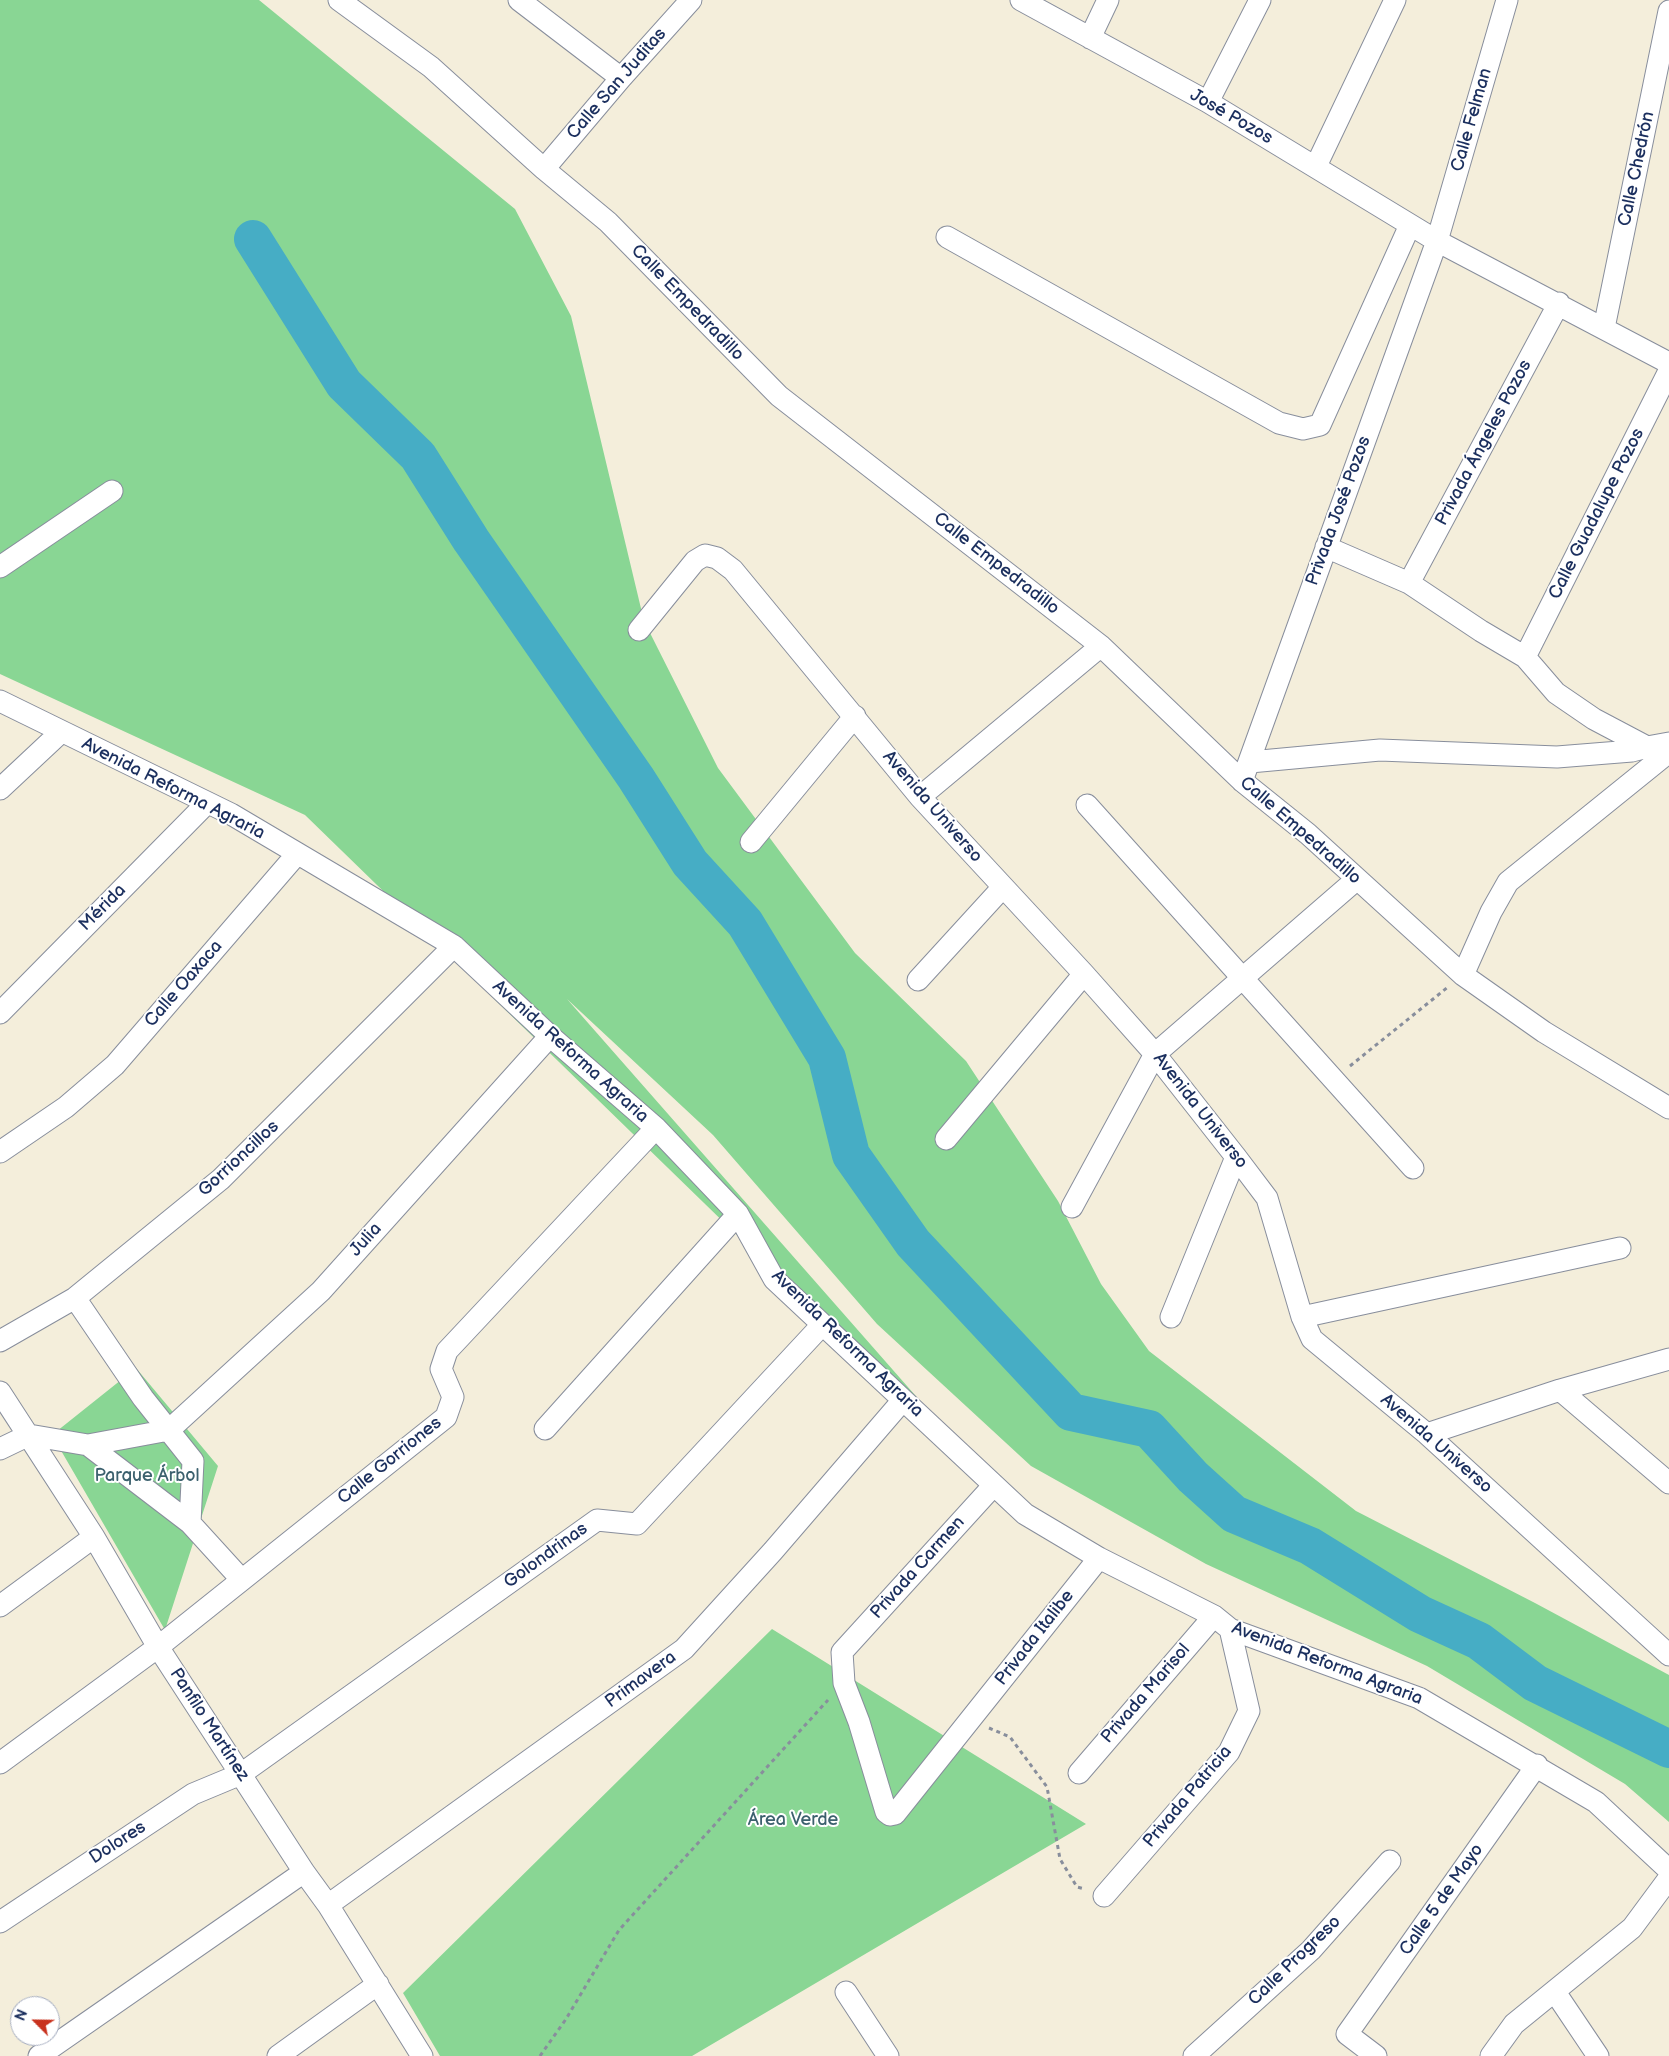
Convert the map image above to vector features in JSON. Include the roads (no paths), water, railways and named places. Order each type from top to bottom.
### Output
[{"type":"street","name":"Calle Empedradillo","points":[[339,0],[431,67],[544,170],[608,222],[779,396],[1101,646],[1246,772],[1308,834],[1463,975],[1544,1032],[1669,1108]]},
{"type":"street","points":[[519,0],[621,78]]},
{"type":"street","name":"Calle San Juditas","points":[[544,170],[621,78],[691,0]]},
{"type":"street","name":"José Pozos","points":[[1021,0],[1208,102],[1437,241],[1559,303],[1669,363]]},
{"type":"street","points":[[1090,38],[1108,0]]},
{"type":"street","points":[[1208,102],[1260,0]]},
{"type":"street","points":[[1316,166],[1395,0]]},
{"type":"street","name":"Calle Felman","points":[[1437,241],[1507,0]]},
{"type":"street","name":"Calle Chedrón","points":[[1604,328],[1669,11]]},
{"type":"street","points":[[947,237],[1279,423],[1303,429],[1320,425],[1410,225]]},
{"type":"street","name":"Privada José Pozos","points":[[1246,772],[1437,241]]},
{"type":"street","name":"Privada Ángeles Pozos","points":[[1409,582],[1559,303]]},
{"type":"street","name":"Calle Guadalupe Pozos","points":[[1525,657],[1669,372]]},
{"type":"street","points":[[0,567],[112,491]]},
{"type":"street","points":[[1326,547],[1409,582],[1481,631],[1525,657],[1556,693],[1594,719],[1647,747]]},
{"type":"street","name":"Avenida Universo","points":[[639,630],[695,561],[706,556],[718,558],[733,570],[920,797],[1084,974],[1155,1054],[1267,1198],[1302,1317],[1312,1339],[1427,1434],[1669,1655]]},
{"type":"street","points":[[920,797],[1101,646]]},
{"type":"street","name":"Avenida Reforma Agraria","points":[[1,702],[206,804],[231,814],[454,946],[550,1036],[656,1128],[738,1214],[774,1279],[1025,1514],[1099,1558],[1222,1623],[1419,1698],[1537,1765],[1596,1802],[1669,1870]]},
{"type":"street","points":[[751,842],[855,716]]},
{"type":"street","points":[[0,789],[61,732]]},
{"type":"street","points":[[1246,772],[1380,750],[1557,757],[1632,751],[1669,743]]},
{"type":"street","points":[[1463,975],[1490,912],[1508,882],[1669,752]]},
{"type":"street","name":"Mérida","points":[[0,1012],[206,804]]},
{"type":"street","points":[[1087,805],[1413,1168]]},
{"type":"street","name":"Calle Oaxaca","points":[[0,1152],[66,1107],[115,1065],[297,854]]},
{"type":"street","points":[[1072,1207],[1155,1054],[1244,979],[1357,879]]},
{"type":"street","points":[[918,980],[1003,887]]},
{"type":"street","name":"Gorrioncillos","points":[[0,1341],[75,1298],[221,1180],[454,946]]},
{"type":"street","points":[[946,1139],[1084,974]]},
{"type":"street","name":"Julia","points":[[169,1430],[321,1291],[550,1036]]},
{"type":"street","name":"Calle Gorriones","points":[[0,1763],[158,1647],[446,1417],[453,1397],[441,1369],[447,1351],[656,1128]]},
{"type":"street","points":[[1171,1317],[1236,1157]]},
{"type":"street","points":[[545,1429],[738,1214]]},
{"type":"street","points":[[1302,1317],[1620,1248]]},
{"type":"street","points":[[75,1298],[143,1398],[193,1461],[190,1523]]},
{"type":"street","name":"Golondrinas","points":[[241,1774],[597,1520],[637,1524],[822,1325]]},
{"type":"street","points":[[1427,1434],[1560,1390],[1669,1359]]},
{"type":"street","points":[[1560,1390],[1669,1483]]},
{"type":"street","name":"Panfilo Martínez","points":[[0,1392],[94,1538],[158,1647],[304,1872],[328,1905],[422,2056]]},
{"type":"street","name":"Primavera","points":[[328,1905],[684,1649],[774,1551],[903,1400]]},
{"type":"street","points":[[0,1449],[29,1435],[88,1445],[169,1430]]},
{"type":"street","points":[[88,1445],[190,1523],[241,1579]]},
{"type":"street","name":"Privada Carmen","points":[[844,1683],[842,1652],[994,1485]]},
{"type":"street","points":[[0,1606],[94,1538]]},
{"type":"street","name":"Privada Italibe","points":[[844,1683],[886,1812],[890,1815],[895,1814],[1099,1558]]},
{"type":"street","name":"Privada Marisol","points":[[1079,1773],[1222,1623]]},
{"type":"street","name":"Privada Patricia","points":[[1104,1896],[1229,1752],[1249,1711],[1222,1623]]},
{"type":"street","name":"Calle 5 de Mayo","points":[[1376,2056],[1347,2034],[1537,1765]]},
{"type":"street","name":"Dolores","points":[[0,1922],[194,1794],[241,1774]]},
{"type":"street","name":"Calle Progreso","points":[[1194,2056],[1311,1950],[1390,1861]]},
{"type":"street","points":[[39,2056],[304,1872]]},
{"type":"street","points":[[1491,2056],[1514,2024],[1632,1928],[1669,1878]]},
{"type":"street","points":[[278,2056],[378,1984]]},
{"type":"street","points":[[846,1992],[888,2056]]},
{"type":"street","points":[[1555,1992],[1598,2056]]},
{"type":"waterway","points":[[253,239],[344,384],[418,456],[471,540],[636,778],[690,863],[745,923],[827,1058],[851,1155],[913,1243],[1071,1412],[1149,1429],[1193,1477],[1234,1514],[1310,1546],[1420,1614],[1479,1641],[1535,1683],[1669,1749]]},
{"type":"park label","name":"Parque Árbol","points":[[147,1476]]},
{"type":"park label","name":"Área Verde","points":[[793,1820]]}]
